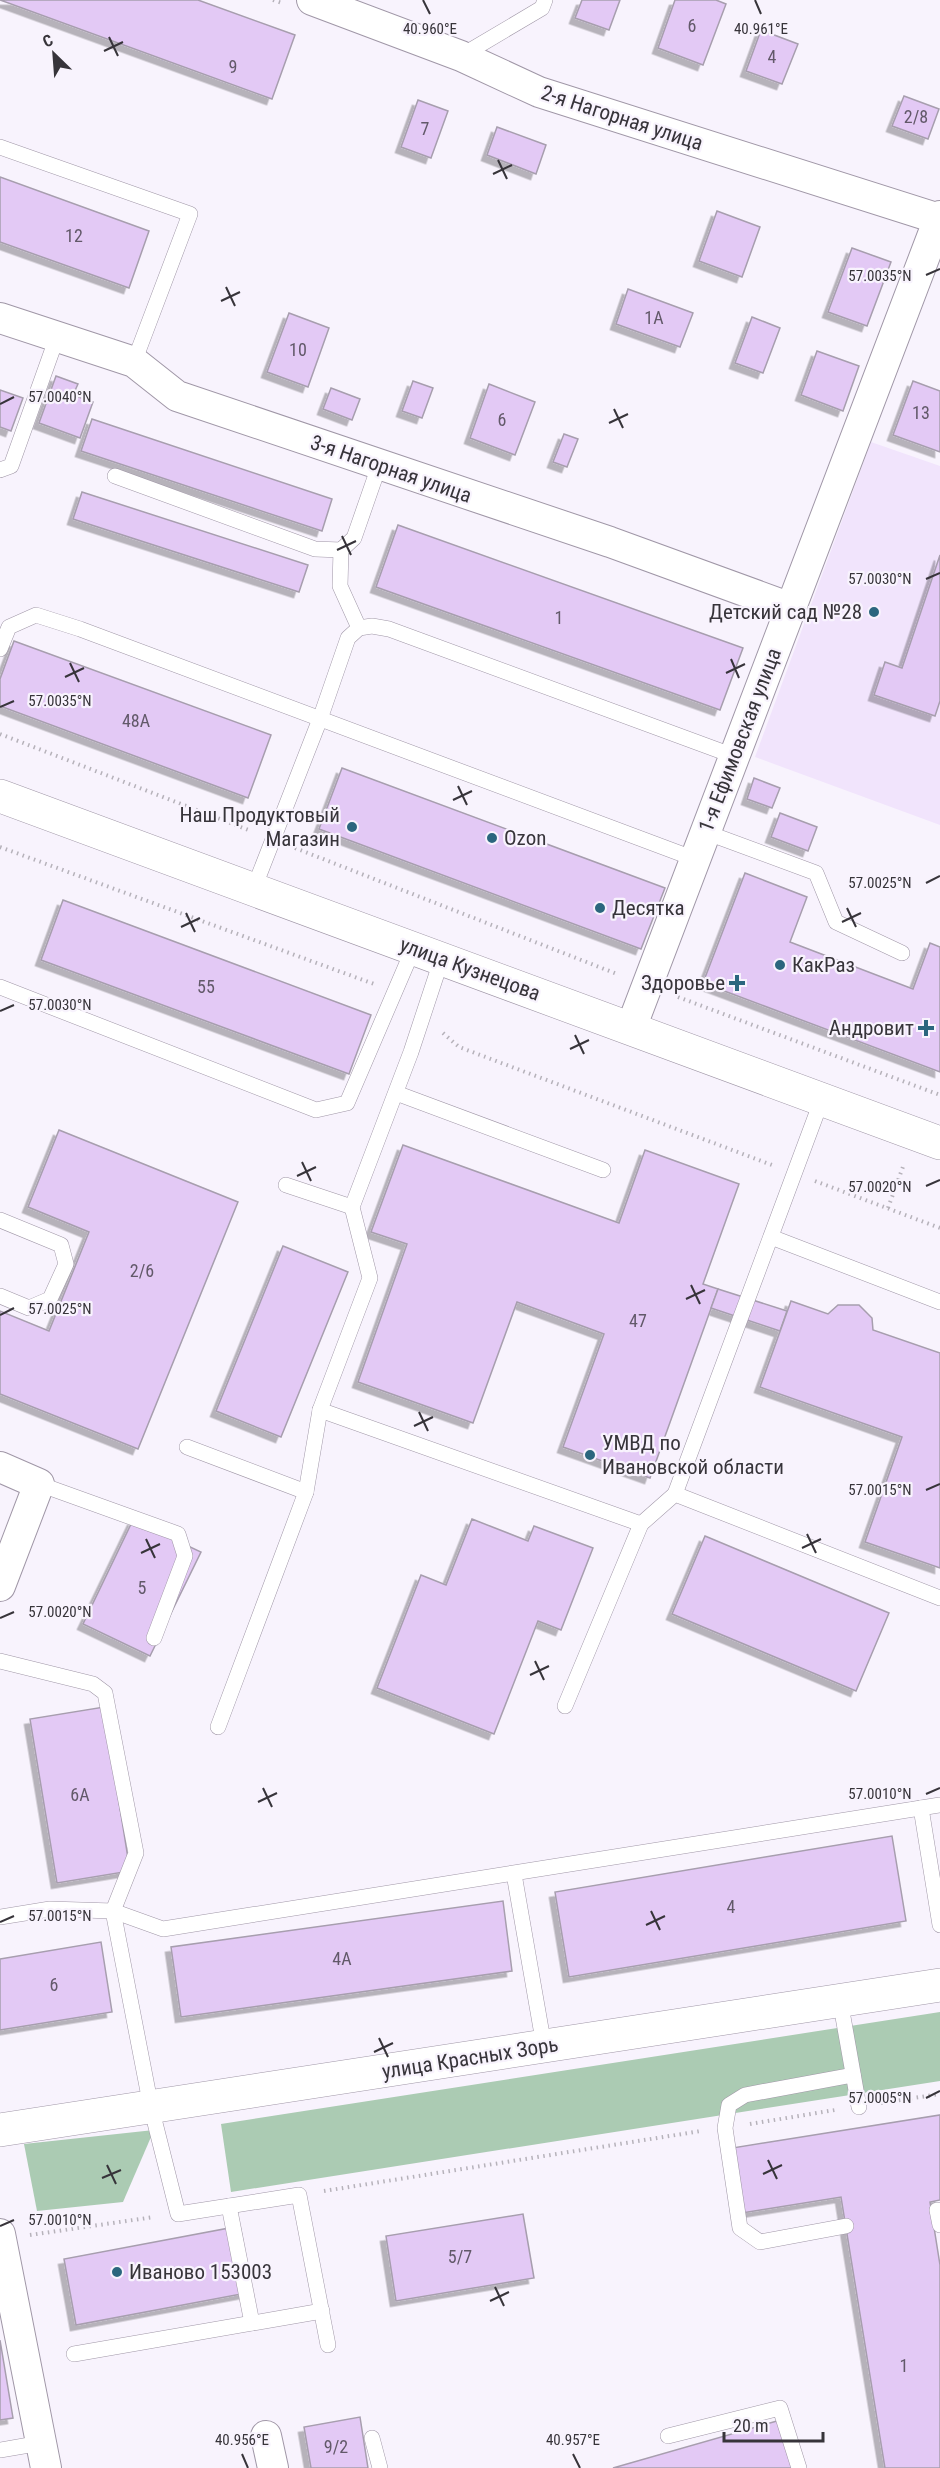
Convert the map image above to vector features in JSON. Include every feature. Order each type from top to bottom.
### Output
[{"type":"main road","name":"улица Кузнецова","points":[[2,803],[254,888],[940,1143]]},
{"type":"main road","name":"улица Красных Зорь","points":[[0,2130],[940,1985]]},
{"type":"street","name":"2-я Нагорная улица","points":[[312,0],[461,56],[539,92],[939,218]]},
{"type":"street","name":"1-я Ефимовская улица","points":[[631,1028],[939,218]]},
{"type":"street","name":"3-я Нагорная улица","points":[[0,318],[134,362],[177,396],[610,542],[791,608]]},
{"type":"street","points":[[0,1467],[39,1484],[0,1586]]},
{"type":"street","points":[[0,2237],[44,2455]]},
{"type":"street","points":[[266,2436],[273,2468]]},
{"type":"lane","points":[[461,56],[542,8],[545,0]]},
{"type":"lane","points":[[0,147],[190,214],[134,362]]},
{"type":"lane","points":[[0,470],[11,466],[57,337]]},
{"type":"lane","points":[[115,477],[315,549],[341,550],[354,538],[380,466]]},
{"type":"lane","points":[[341,550],[340,586],[359,628]]},
{"type":"lane","points":[[0,649],[9,627],[36,615],[80,629],[695,860]]},
{"type":"lane","points":[[254,888],[320,719],[348,638],[359,628],[372,626],[389,629],[734,756]]},
{"type":"lane","points":[[705,831],[816,873],[836,922],[902,953]]},
{"type":"lane","points":[[0,987],[316,1110],[347,1103],[396,992],[428,953]]},
{"type":"lane","points":[[218,1727],[306,1492],[320,1410],[370,1278],[352,1207],[396,1093],[422,1016],[428,953]]},
{"type":"lane","points":[[396,1093],[603,1170]]},
{"type":"lane","points":[[565,1706],[641,1524],[675,1494],[822,1099]]},
{"type":"lane","points":[[286,1185],[352,1207]]},
{"type":"lane","points":[[0,1220],[61,1245],[66,1264],[50,1299],[29,1308],[0,1296]]},
{"type":"lane","points":[[771,1237],[940,1302]]},
{"type":"lane","points":[[320,1410],[641,1524]]},
{"type":"lane","points":[[187,1447],[306,1492]]},
{"type":"lane","points":[[39,1484],[178,1534],[185,1556],[154,1638]]},
{"type":"lane","points":[[675,1494],[940,1598]]},
{"type":"lane","points":[[0,1661],[93,1684],[105,1693],[136,1853],[113,1911],[152,2107],[178,2214],[299,2194],[328,2345]]},
{"type":"lane","points":[[0,1917],[50,1910],[113,1911],[163,1929],[940,1805]]},
{"type":"lane","points":[[921,1808],[940,1925]]},
{"type":"lane","points":[[514,1874],[544,2046]]},
{"type":"lane","points":[[840,2000],[859,2107]]},
{"type":"lane","points":[[846,2226],[760,2242],[740,2228],[725,2128],[729,2105],[745,2095],[854,2074]]},
{"type":"lane","points":[[230,2206],[252,2323]]},
{"type":"lane","points":[[936,2210],[940,2225]]},
{"type":"lane","points":[[74,2354],[322,2311]]},
{"type":"lane","points":[[668,2436],[780,2408],[799,2468]]},
{"type":"lane","points":[[372,2438],[381,2468]]},
{"type":"lane","points":[[0,2450],[44,2455]]},
{"type":"path","points":[[0,734],[647,986],[940,1095]]},
{"type":"path","points":[[0,847],[396,992]]},
{"type":"path","points":[[422,1016],[459,1047],[940,1228]]},
{"type":"path","points":[[299,2194],[940,2094]]},
{"type":"path","points":[[0,2237],[178,2214]]},
{"type":"shaded area","name":"Детский сад №28","points":[[871,442],[940,466],[940,825],[755,757]]},
{"type":"green space","points":[[940,2012],[940,2081],[231,2192],[221,2124]]},
{"type":"green space","points":[[154,2130],[123,2202],[37,2211],[24,2144]]},
{"type":"building","points":[[0,0],[198,0],[295,35],[272,99]]},
{"type":"building","points":[[582,0],[620,0],[609,30],[575,18]]},
{"type":"building","points":[[675,0],[716,0],[726,4],[703,65],[658,48]]},
{"type":"building","points":[[761,30],[798,44],[782,84],[746,71]]},
{"type":"building","points":[[904,96],[939,109],[928,139],[892,126]]},
{"type":"building","points":[[418,100],[448,111],[431,158],[401,147]]},
{"type":"building","points":[[497,127],[546,145],[536,174],[487,155]]},
{"type":"building","points":[[0,177],[149,231],[129,288],[0,242]]},
{"type":"building","points":[[717,211],[760,227],[742,277],[699,261]]},
{"type":"building","points":[[852,248],[891,262],[867,326],[828,312]]},
{"type":"building","points":[[628,289],[693,313],[680,347],[616,324]]},
{"type":"building","points":[[289,313],[329,328],[308,387],[267,372]]},
{"type":"building","points":[[752,317],[780,328],[763,373],[735,363]]},
{"type":"building","points":[[817,351],[859,366],[843,411],[801,395]]},
{"type":"building","points":[[56,376],[78,384],[73,395],[93,402],[80,438],[39,423]]},
{"type":"building","points":[[413,381],[433,388],[422,418],[402,411]]},
{"type":"building","points":[[913,381],[940,391],[940,452],[893,435]]},
{"type":"building","points":[[489,384],[535,402],[515,455],[470,438]]},
{"type":"building","points":[[331,388],[360,399],[352,420],[323,409]]},
{"type":"building","points":[[0,390],[23,398],[11,431],[0,427]]},
{"type":"building","points":[[92,419],[332,499],[322,531],[81,451]]},
{"type":"building","points":[[564,434],[578,439],[567,467],[553,462]]},
{"type":"building","points":[[82,492],[308,565],[299,592],[73,519]]},
{"type":"building","points":[[398,525],[743,648],[720,710],[376,587]]},
{"type":"building","points":[[940,555],[940,701],[935,716],[874,695],[885,662],[902,668]]},
{"type":"building","points":[[14,641],[271,735],[248,798],[0,706],[0,679]]},
{"type":"building","points":[[342,768],[665,888],[641,949],[319,829]]},
{"type":"building","points":[[754,778],[780,788],[772,808],[747,799]]},
{"type":"building","points":[[780,813],[817,827],[808,851],[771,837]]},
{"type":"building","name":"КакРаз","points":[[745,873],[807,897],[790,942],[913,989],[930,943],[940,947],[940,1072],[703,983]]},
{"type":"building","points":[[63,900],[371,1015],[349,1074],[41,960]]},
{"type":"building","points":[[59,1130],[238,1202],[138,1449],[0,1394],[0,1311],[49,1331],[89,1232],[28,1207]]},
{"type":"building","points":[[403,1145],[619,1223],[645,1150],[739,1184],[703,1284],[718,1289],[650,1478],[563,1447],[604,1334],[517,1302],[473,1423],[358,1382],[407,1244],[371,1232]]},
{"type":"building","points":[[283,1246],[348,1272],[281,1437],[216,1411]]},
{"type":"building","points":[[718,1289],[787,1311],[780,1331],[711,1308]]},
{"type":"building","points":[[791,1301],[828,1314],[838,1305],[859,1305],[872,1318],[873,1330],[940,1353],[940,1568],[865,1542],[902,1437],[760,1387]]},
{"type":"building","points":[[472,1519],[528,1541],[534,1526],[593,1548],[561,1630],[538,1621],[494,1734],[377,1688],[421,1575],[446,1585]]},
{"type":"building","points":[[133,1520],[201,1552],[150,1656],[83,1624]]},
{"type":"building","points":[[705,1536],[889,1613],[856,1691],[672,1614]]},
{"type":"building","points":[[104,1707],[130,1871],[57,1883],[30,1719]]},
{"type":"building","points":[[892,1836],[906,1921],[569,1977],[555,1892]]},
{"type":"building","points":[[503,1901],[512,1971],[181,2017],[171,1947]]},
{"type":"building","points":[[101,1942],[112,2012],[0,2030],[0,1959]]},
{"type":"building","points":[[940,2115],[940,2200],[930,2202],[940,2265],[940,2468],[885,2468],[841,2197],[742,2213],[732,2148]]},
{"type":"building","points":[[523,2214],[534,2278],[396,2301],[386,2236]]},
{"type":"building","points":[[240,2226],[252,2292],[76,2325],[64,2259]]},
{"type":"building","points":[[0,2340],[13,2418],[0,2420]]},
{"type":"building","points":[[360,2417],[368,2468],[311,2468],[304,2427]]},
{"type":"building","points":[[784,2419],[798,2468],[613,2468]]},
{"type":"place","name":"Детский сад №28","points":[[874,612]]},
{"type":"place","name":"Наш Продуктовый Магазин","points":[[352,827]]},
{"type":"place","name":"Ozon","points":[[492,838]]},
{"type":"place","name":"Десятка","points":[[600,908]]},
{"type":"place","name":"КакРаз","points":[[780,965]]},
{"type":"place","name":"Здоровье","points":[[737,983]]},
{"type":"place","name":"Андровит","points":[[926,1028]]},
{"type":"place","name":"УМВД по Ивановской области","points":[[590,1455]]},
{"type":"place","name":"Иваново 153003","points":[[117,2272]]}]
